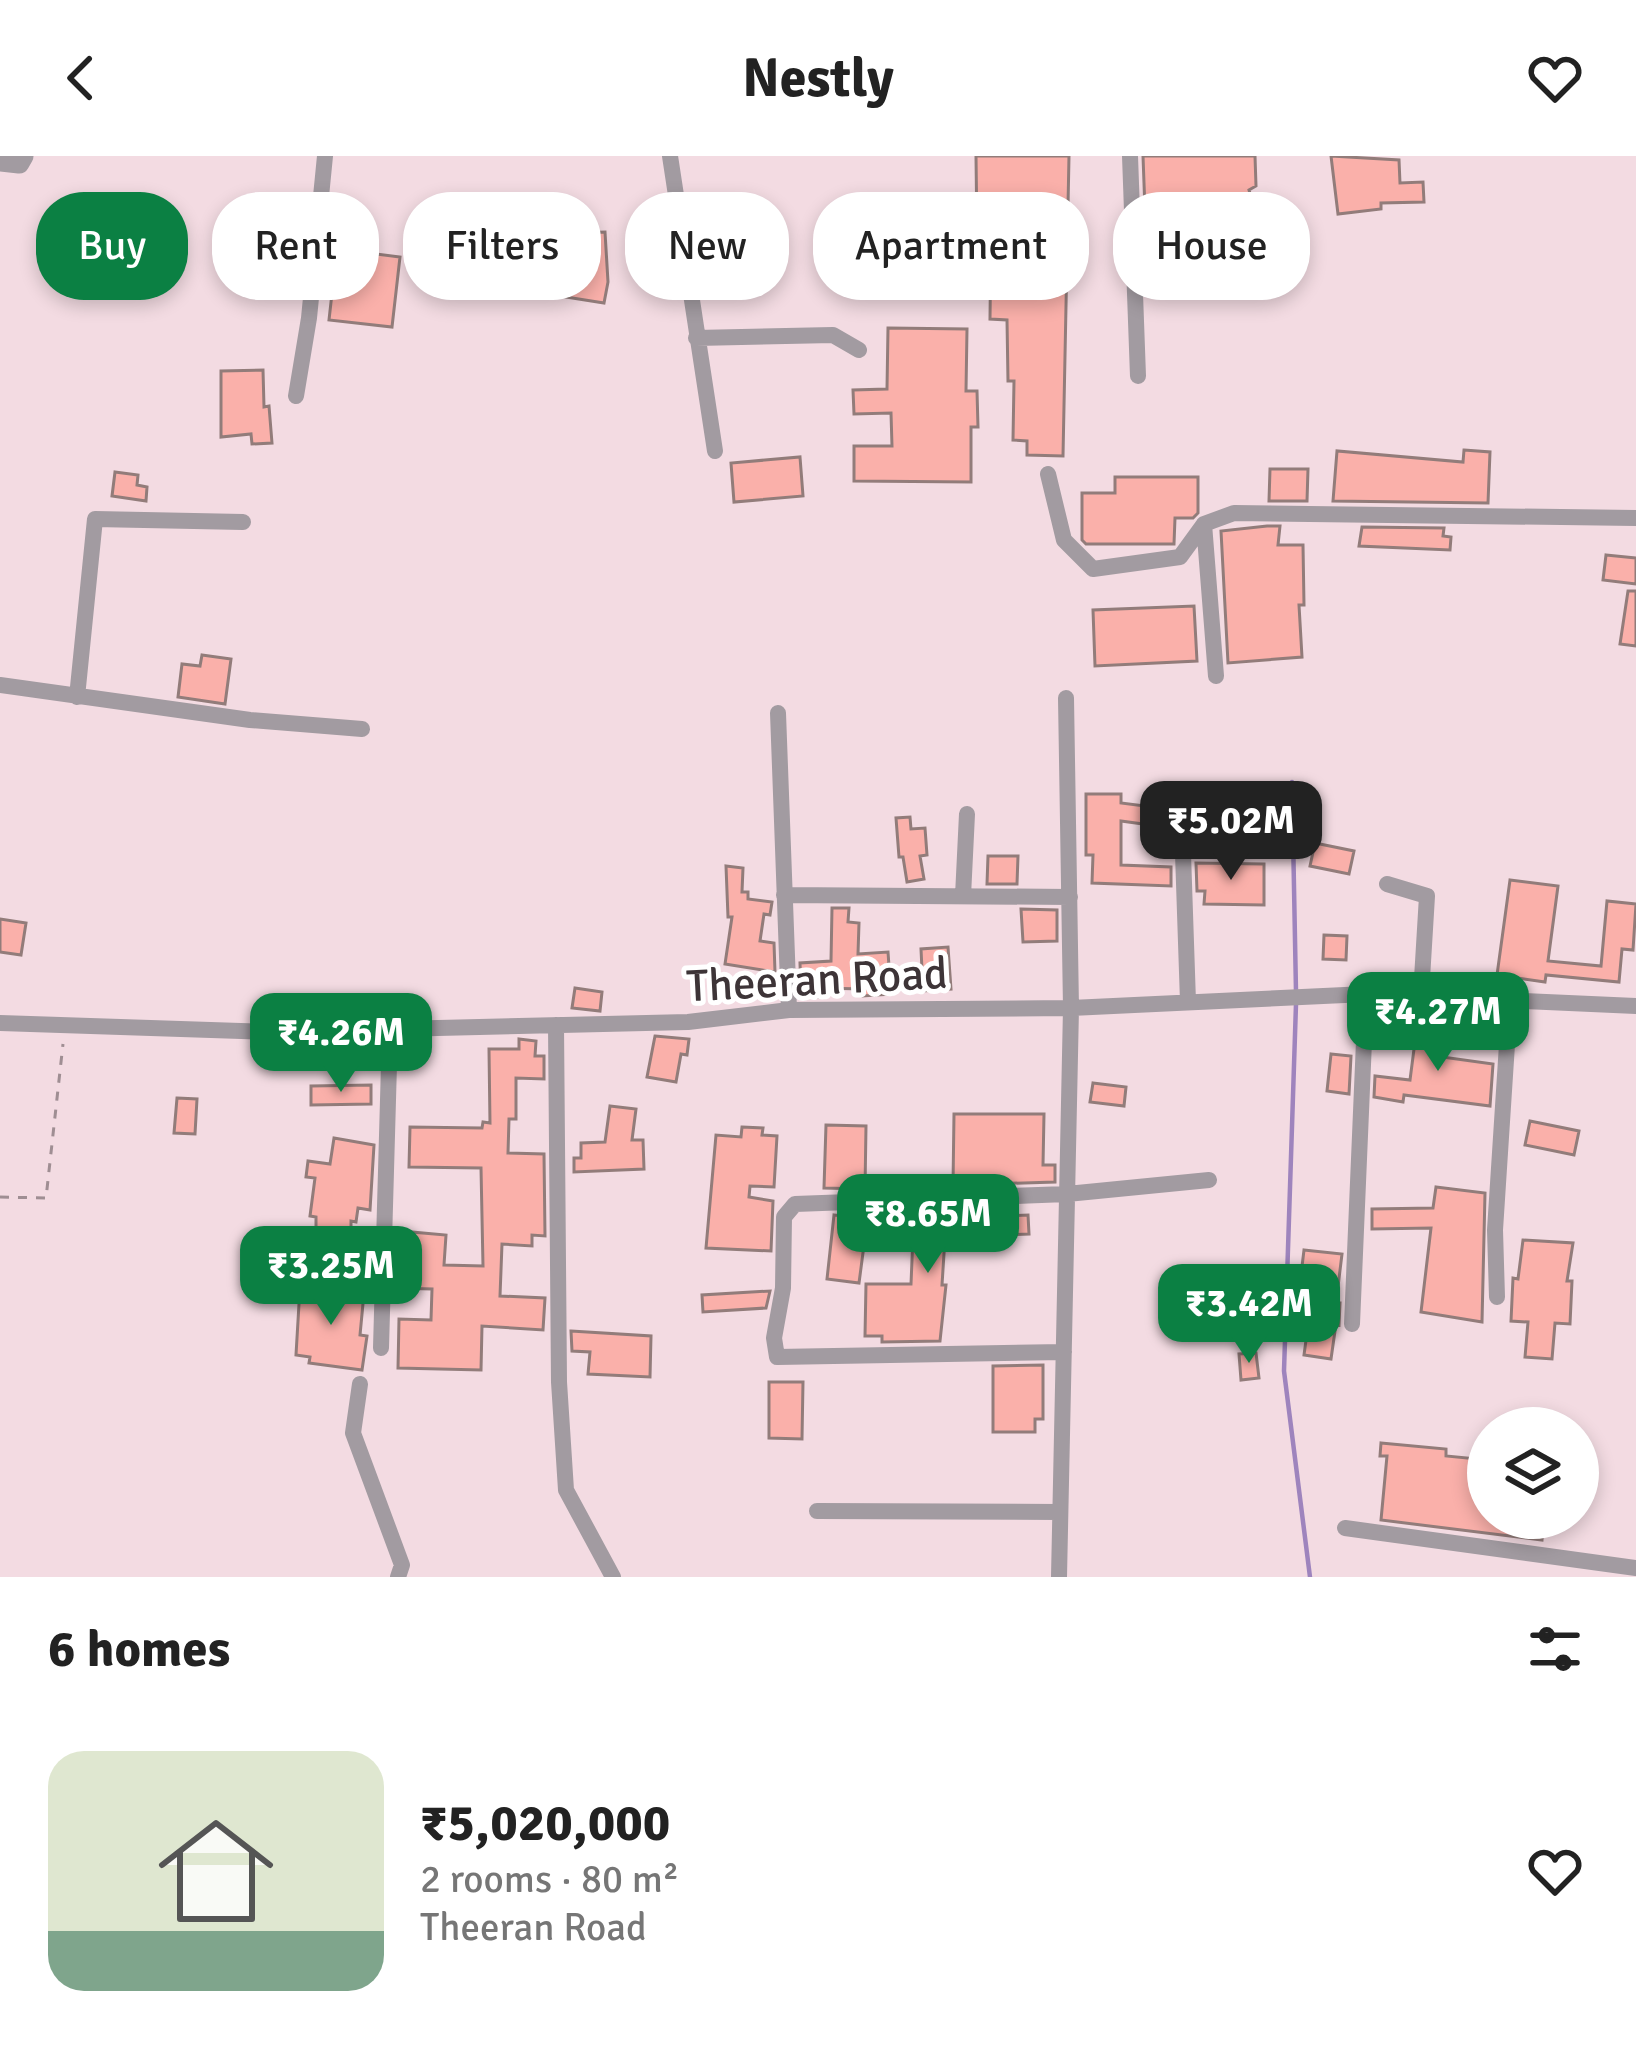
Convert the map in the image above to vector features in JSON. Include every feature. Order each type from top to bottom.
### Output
[{"type":"street","points":[[0,160],[20,163],[23,156]]},
{"type":"street","points":[[296,396],[325,156]]},
{"type":"street","points":[[670,156],[715,451]]},
{"type":"street","points":[[1130,156],[1138,376]]},
{"type":"street","points":[[696,338],[803,332],[833,335],[859,350]]},
{"type":"street","points":[[1048,474],[1064,540],[1094,568],[1180,557],[1204,524],[1234,514],[1636,518]]},
{"type":"street","points":[[77,697],[95,519],[243,522]]},
{"type":"street","points":[[1204,524],[1216,676]]},
{"type":"street","points":[[0,685],[250,720],[362,729]]},
{"type":"street","points":[[1059,1577],[1071,1008],[1066,698]]},
{"type":"street","points":[[778,713],[789,1010]]},
{"type":"street","points":[[963,896],[968,814]]},
{"type":"street","points":[[1182,824],[1188,1002]]},
{"type":"street","points":[[1387,884],[1427,896],[1421,995]]},
{"type":"street","points":[[784,896],[1070,896]]},
{"type":"street","points":[[1352,1324],[1366,994]]},
{"type":"street","name":"Theeran Road","points":[[0,1022],[273,1032],[688,1022],[789,1010],[1071,1008],[1366,994],[1636,1006]]},
{"type":"street","points":[[1497,1297],[1496,1230],[1510,998]]},
{"type":"street","points":[[556,1025],[559,1382],[566,1490],[613,1577]]},
{"type":"street","points":[[381,1348],[390,1029]]},
{"type":"street","points":[[1064,1352],[776,1357],[784,1217],[795,1204],[1067,1194],[1209,1180]]},
{"type":"street","points":[[360,1384],[353,1433],[402,1565],[398,1577]]},
{"type":"street","points":[[817,1510],[1060,1512]]},
{"type":"street","points":[[1345,1528],[1636,1568]]},
{"type":"path","points":[[0,1197],[46,1198],[65,1024]]},
{"type":"building","points":[[976,156],[1069,156],[1068,192],[976,192]]},
{"type":"building","points":[[1143,156],[1255,156],[1256,186],[1250,192],[1144,192]]},
{"type":"building","points":[[1331,156],[1399,160],[1400,183],[1423,182],[1424,202],[1381,203],[1381,209],[1338,214]]},
{"type":"building","points":[[601,232],[605,232],[608,282],[604,303],[585,300],[601,300]]},
{"type":"building","points":[[379,254],[400,257],[392,327],[329,320],[331,300],[379,300]]},
{"type":"building","points":[[990,300],[1066,300],[1063,456],[1027,455],[1027,441],[1013,440],[1014,381],[1008,381],[1007,320],[990,319]]},
{"type":"building","points":[[888,328],[967,329],[966,391],[977,391],[978,427],[971,427],[971,482],[854,481],[854,446],[892,446],[891,413],[854,414],[853,390],[887,389]]},
{"type":"building","points":[[263,370],[272,443],[252,444],[251,434],[221,437],[221,371]]},
{"type":"building","points":[[1464,450],[1490,452],[1488,503],[1333,501],[1337,451],[1463,462]]},
{"type":"building","points":[[800,457],[803,496],[734,502],[731,463]]},
{"type":"building","points":[[1270,469],[1308,469],[1307,501],[1269,501]]},
{"type":"building","points":[[115,472],[138,475],[137,485],[147,487],[146,501],[112,496]]},
{"type":"building","points":[[1115,477],[1198,477],[1198,513],[1193,518],[1175,518],[1174,544],[1086,544],[1082,540],[1082,493],[1115,493]]},
{"type":"building","points":[[1280,526],[1278,545],[1303,545],[1302,657],[1228,663],[1221,531]]},
{"type":"building","points":[[1362,527],[1444,528],[1443,536],[1451,537],[1450,550],[1359,546]]},
{"type":"building","points":[[1606,555],[1636,558],[1636,584],[1603,580]]},
{"type":"building","points":[[1628,591],[1636,591],[1636,646],[1620,644]]},
{"type":"building","points":[[1194,606],[1197,661],[1095,666],[1093,610]]},
{"type":"building","points":[[202,655],[231,659],[225,704],[178,697],[182,664],[200,666]]},
{"type":"building","points":[[1086,794],[1121,794],[1121,803],[1168,809],[1165,827],[1121,821],[1121,865],[1171,867],[1171,886],[1092,883],[1093,855],[1086,855]]},
{"type":"building","points":[[910,817],[911,829],[925,828],[927,855],[920,856],[924,879],[907,882],[903,857],[899,857],[896,818]]},
{"type":"building","points":[[1315,843],[1354,851],[1349,874],[1310,866]]},
{"type":"building","points":[[988,856],[1018,856],[1017,884],[987,884]]},
{"type":"building","points":[[1196,863],[1264,864],[1264,905],[1204,904],[1205,891],[1197,891]]},
{"type":"building","points":[[726,866],[743,868],[742,892],[748,892],[748,899],[772,902],[770,915],[764,914],[760,941],[774,943],[775,972],[725,964],[732,917],[728,917]]},
{"type":"building","points":[[1510,880],[1558,886],[1548,961],[1601,966],[1607,901],[1636,904],[1633,950],[1622,949],[1619,982],[1546,975],[1545,982],[1497,975]]},
{"type":"building","points":[[832,908],[849,908],[848,922],[859,923],[858,954],[888,952],[891,994],[863,996],[863,989],[821,988],[822,997],[801,997],[800,963],[831,961]]},
{"type":"building","points":[[1021,909],[1057,910],[1057,941],[1023,942]]},
{"type":"building","points":[[0,919],[26,923],[21,955],[0,952]]},
{"type":"building","points":[[1324,935],[1347,936],[1346,960],[1323,959]]},
{"type":"building","points":[[948,947],[951,989],[923,991],[921,949]]},
{"type":"building","points":[[575,988],[602,992],[600,1011],[572,1008]]},
{"type":"building","points":[[1418,1018],[1440,1020],[1435,1056],[1493,1064],[1490,1106],[1404,1095],[1403,1102],[1374,1097],[1375,1076],[1410,1080]]},
{"type":"building","points":[[655,1036],[689,1039],[676,1082],[647,1077]]},
{"type":"building","points":[[519,1039],[536,1041],[535,1056],[544,1056],[544,1079],[516,1078],[516,1119],[509,1119],[508,1153],[544,1154],[545,1236],[532,1235],[532,1246],[502,1244],[500,1296],[545,1298],[543,1330],[482,1326],[481,1370],[398,1368],[399,1319],[431,1320],[432,1289],[395,1288],[396,1263],[409,1264],[411,1232],[446,1235],[444,1265],[483,1266],[481,1168],[409,1167],[410,1127],[482,1128],[483,1122],[490,1123],[489,1049],[519,1049]]},
{"type":"building","points":[[1331,1054],[1351,1056],[1349,1094],[1327,1091]]},
{"type":"building","points":[[1093,1083],[1126,1087],[1124,1106],[1090,1102]]},
{"type":"building","points":[[371,1085],[371,1104],[311,1105],[311,1086]]},
{"type":"building","points":[[177,1098],[197,1099],[195,1134],[174,1133]]},
{"type":"building","points":[[610,1106],[636,1109],[632,1140],[643,1140],[644,1169],[574,1172],[581,1143],[605,1142]]},
{"type":"building","points":[[954,1114],[1044,1114],[1043,1165],[1055,1165],[1055,1182],[953,1185]]},
{"type":"building","points":[[1530,1121],[1579,1131],[1574,1155],[1525,1145]]},
{"type":"building","points":[[826,1125],[866,1126],[865,1189],[824,1188]]},
{"type":"building","points":[[742,1127],[763,1128],[762,1135],[777,1136],[774,1187],[750,1186],[749,1197],[773,1201],[771,1251],[706,1248],[716,1135],[741,1137]]},
{"type":"building","points":[[334,1138],[374,1145],[370,1210],[358,1208],[356,1222],[351,1221],[351,1242],[316,1243],[316,1217],[310,1216],[315,1178],[306,1177],[308,1161],[330,1164]]},
{"type":"building","points":[[1436,1187],[1485,1193],[1482,1322],[1421,1312],[1431,1228],[1372,1229],[1372,1209],[1433,1208]]},
{"type":"building","points":[[969,1210],[970,1218],[1028,1215],[1029,1234],[945,1238],[940,1341],[882,1342],[882,1336],[865,1336],[866,1284],[911,1284],[914,1212]]},
{"type":"building","points":[[834,1215],[854,1217],[852,1228],[866,1230],[859,1283],[827,1279]]},
{"type":"building","points":[[1523,1240],[1573,1243],[1567,1281],[1572,1281],[1570,1324],[1555,1323],[1552,1359],[1525,1357],[1528,1322],[1511,1321],[1513,1278],[1518,1279]]},
{"type":"building","points":[[1304,1250],[1342,1254],[1336,1303],[1340,1303],[1339,1325],[1331,1359],[1304,1355],[1310,1311],[1304,1310],[1308,1284],[1300,1283]]},
{"type":"building","points":[[300,1287],[364,1293],[360,1335],[367,1336],[362,1370],[309,1363],[310,1357],[296,1355]]},
{"type":"building","points":[[770,1291],[766,1308],[703,1312],[702,1295]]},
{"type":"building","points":[[571,1331],[651,1336],[650,1377],[588,1374],[590,1352],[572,1351]]},
{"type":"building","points":[[1256,1353],[1259,1378],[1241,1380],[1239,1354]]},
{"type":"building","points":[[1043,1365],[1043,1419],[1035,1419],[1035,1432],[993,1432],[993,1366]]},
{"type":"building","points":[[769,1382],[803,1382],[802,1439],[769,1438]]},
{"type":"building","points":[[1381,1443],[1446,1449],[1446,1456],[1467,1458],[1467,1531],[1381,1520],[1387,1456],[1380,1456]]},
{"type":"waterway","points":[[1292,782],[1296,992]]},
{"type":"waterway","points":[[1296,1004],[1284,1371],[1310,1577]]}]
